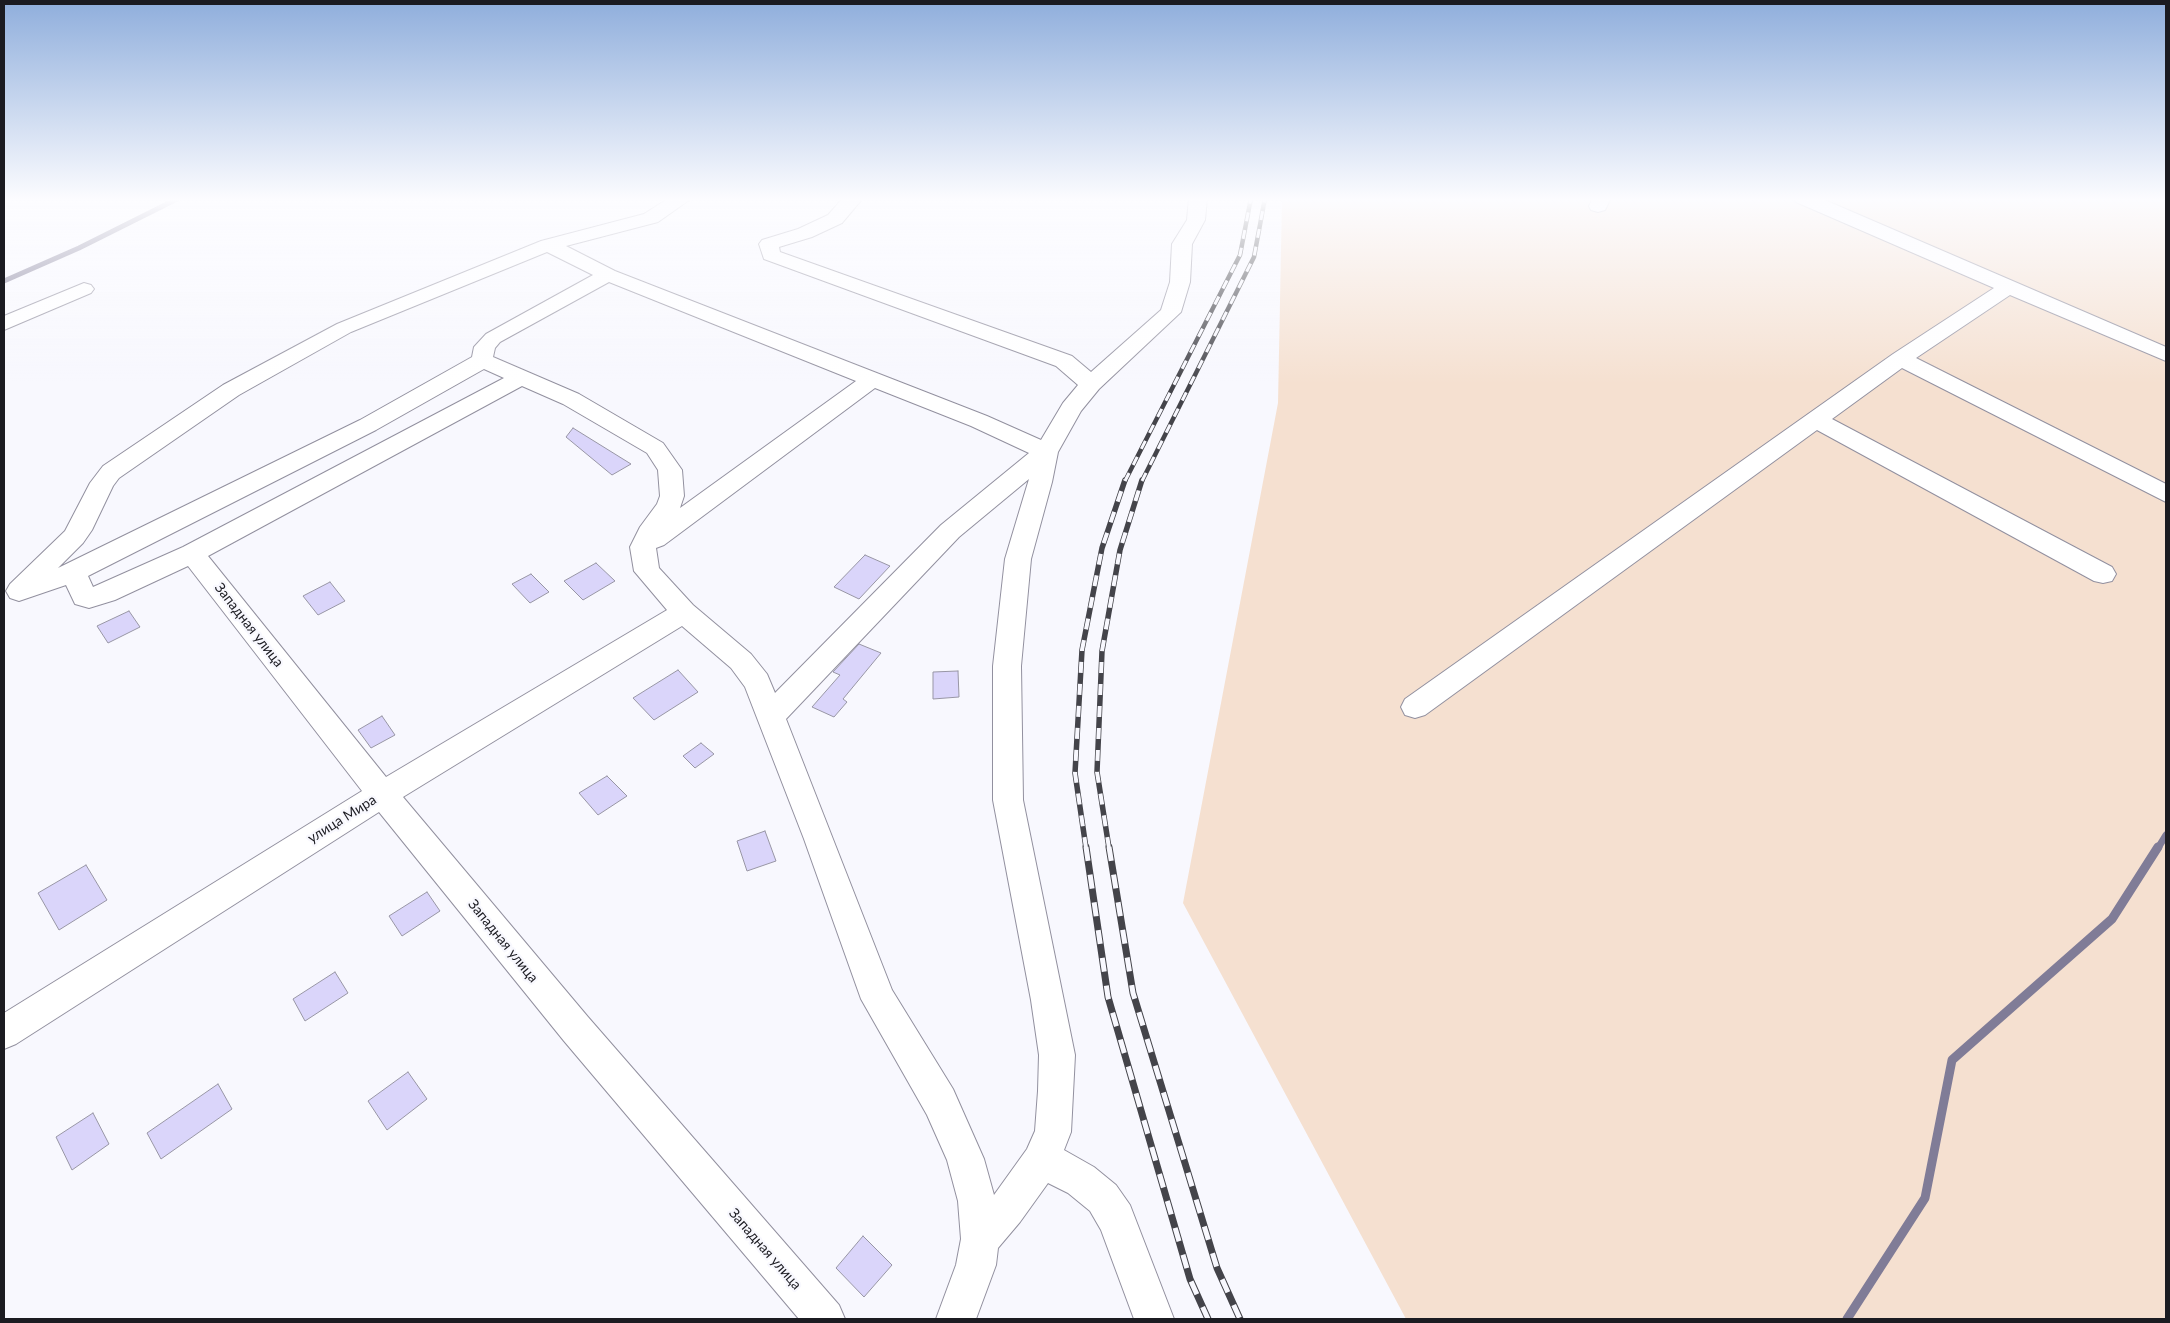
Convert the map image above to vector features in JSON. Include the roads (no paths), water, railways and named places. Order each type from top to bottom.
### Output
[{"type":"street","points":[[11,595],[74,536],[83,524],[102,483],[111,472],[232,390],[344,328],[512,260]]},
{"type":"street","points":[[577,260],[608,275],[979,421],[1046,452]]},
{"type":"street","points":[[784,260],[1064,361],[1091,384]]},
{"type":"street","points":[[980,1239],[1007,1209],[1040,1162],[1053,1132],[1057,1055],[1008,800],[1007,666],[1018,559],[1040,482],[1046,452],[1071,408],[1091,384],[1171,312],[1180,282],[1181,260]]},
{"type":"street","points":[[1946,260],[2166,356]]},
{"type":"street","points":[[11,595],[74,572],[368,425],[482,360],[485,347],[493,338],[608,275]]},
{"type":"street","points":[[1415,707],[1901,359],[2009,287]]},
{"type":"street","points":[[4,324],[84,288]]},
{"type":"street","points":[[1901,359],[2166,494]]},
{"type":"street","points":[[482,360],[571,399],[655,448],[670,470],[672,496],[669,506],[649,533],[643,547],[647,571],[684,612],[741,661],[757,682],[878,1000],[940,1102],[965,1159],[977,1201],[980,1239],[976,1265],[956,1319]]},
{"type":"street","points":[[74,572],[84,597],[89,598],[106,593],[192,553],[522,378]]},
{"type":"street","points":[[643,547],[873,379]]},
{"type":"street","points":[[1815,420],[2103,574]]},
{"type":"street","points":[[771,716],[950,531],[1046,452]]},
{"type":"street","name":"Западная улица","points":[[192,553],[382,794],[576,1029],[825,1319]]},
{"type":"street","name":"улица Мира","points":[[4,1032],[382,794],[684,612]]},
{"type":"street","points":[[1040,1162],[1064,1169],[1103,1198],[1116,1219],[1154,1319]]},
{"type":"waterway","points":[[4,281],[52,260]]},
{"type":"waterway","points":[[2158,848],[2166,835]]},
{"type":"waterway","points":[[1847,1319],[1925,1198],[1952,1060],[2112,919],[2158,847]]},
{"type":"railway","points":[[1125,481],[1238,260]]},
{"type":"railway","points":[[1142,481],[1253,260]]},
{"type":"railway","points":[[1086,848],[1075,773],[1082,650],[1102,548],[1125,480]]},
{"type":"railway","points":[[1109,848],[1097,772],[1102,651],[1120,550],[1142,480]]},
{"type":"railway","points":[[1086,847],[1108,997],[1190,1279],[1208,1319]]},
{"type":"railway","points":[[1109,847],[1133,993],[1217,1268],[1240,1319]]}]
